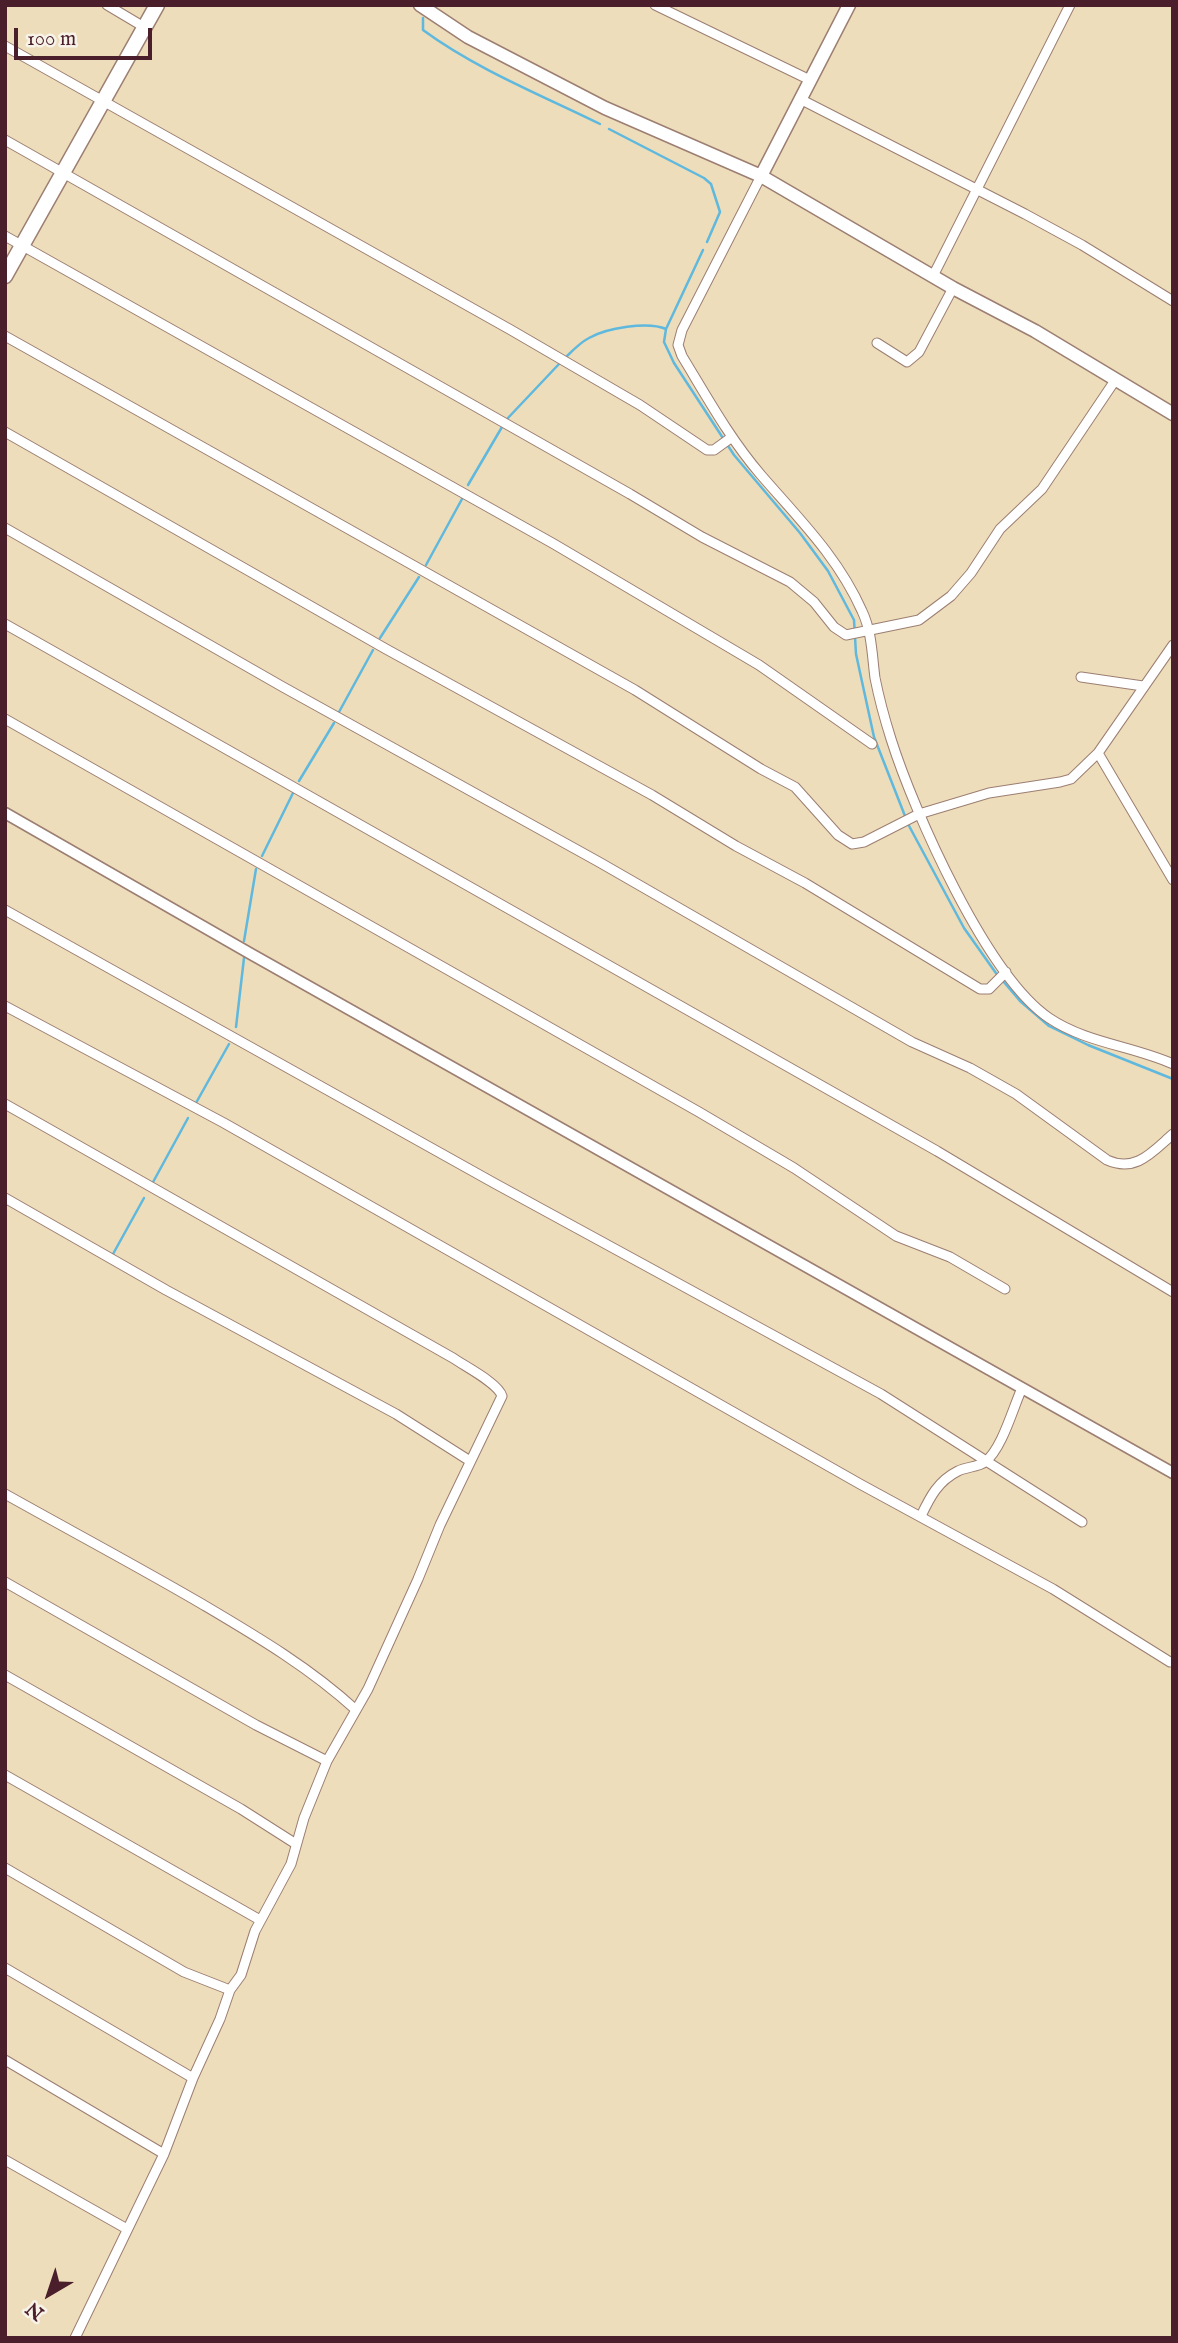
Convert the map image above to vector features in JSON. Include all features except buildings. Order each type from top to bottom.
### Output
[{"type":"main road","points":[[5,276],[157,5]]},
{"type":"main road","points":[[420,5],[468,37],[605,108],[761,176],[953,288],[1035,331],[1173,414]]},
{"type":"main road","points":[[761,176],[849,5]]},
{"type":"street","points":[[107,5],[144,27]]},
{"type":"street","points":[[655,5],[810,80]]},
{"type":"street","points":[[933,276],[979,190],[1070,5]]},
{"type":"street","points":[[5,46],[511,330],[640,405],[707,450],[714,450],[727,441]]},
{"type":"street","points":[[800,99],[1082,245],[1173,300]]},
{"type":"street","points":[[5,140],[630,494],[670,520],[790,582],[803,590],[841,634],[866,633],[919,620],[951,596],[971,573],[1000,529],[1042,489],[1116,379]]},
{"type":"street","points":[[761,176],[681,330],[678,345],[682,356],[727,441],[834,560],[862,611],[891,740],[919,814],[956,888],[1006,972],[1048,1017],[1075,1033],[1173,1065]]},
{"type":"street","points":[[5,236],[554,544],[759,665],[872,744]]},
{"type":"street","points":[[877,343],[901,360],[907,362],[912,359],[953,288]]},
{"type":"street","points":[[5,336],[635,690],[761,769],[795,787],[838,835],[852,844],[864,842],[919,814],[989,793],[1071,779],[1098,753],[1173,645]]},
{"type":"street","points":[[5,432],[386,649],[652,794],[980,989],[989,989],[1006,972]]},
{"type":"street","points":[[5,528],[283,687],[587,855],[912,1042],[970,1068],[1016,1094],[1107,1160],[1120,1166],[1133,1164],[1173,1134]]},
{"type":"street","points":[[5,624],[937,1151],[1173,1292]]},
{"type":"street","points":[[1081,677],[1143,686]]},
{"type":"street","points":[[5,719],[699,1112],[794,1168],[896,1236],[950,1257],[1005,1289]]},
{"type":"street","points":[[1098,753],[1173,880]]},
{"type":"street","points":[[5,813],[1173,1473]]},
{"type":"street","points":[[5,910],[494,1183],[881,1394],[1082,1522]]},
{"type":"street","points":[[5,1006],[223,1123],[837,1471],[1053,1589],[1170,1662]]},
{"type":"street","points":[[5,1104],[442,1352],[491,1383],[500,1390],[502,1396],[356,1710],[327,1761],[291,1864],[260,1920],[241,1975],[230,1990],[164,2154],[75,2338]]},
{"type":"street","points":[[5,1198],[166,1290],[396,1414],[470,1461]]},
{"type":"street","points":[[921,1516],[935,1488],[941,1482],[958,1471],[985,1462],[1004,1436],[1022,1388]]},
{"type":"street","points":[[5,1494],[282,1651],[326,1683],[356,1710]]},
{"type":"street","points":[[5,1581],[256,1726],[327,1761]]},
{"type":"street","points":[[5,1675],[241,1809],[296,1844]]},
{"type":"street","points":[[5,1775],[260,1920]]},
{"type":"street","points":[[5,1868],[184,1972],[230,1990]]},
{"type":"street","points":[[5,1968],[193,2078]]},
{"type":"street","points":[[5,2060],[164,2154]]},
{"type":"street","points":[[5,2160],[127,2229]]},
{"type":"waterway","points":[[423,18],[423,30],[443,44],[509,81],[600,124]]},
{"type":"waterway","points":[[609,129],[711,184],[720,212],[707,242]]},
{"type":"waterway","points":[[703,250],[666,329],[664,342],[674,363],[734,455],[800,533],[828,571],[854,620],[856,654],[874,737],[905,816]]},
{"type":"waterway","points":[[567,356],[586,340],[606,331],[638,326],[666,329]]},
{"type":"waterway","points":[[507,419],[559,364]]},
{"type":"waterway","points":[[468,485],[502,427]]},
{"type":"waterway","points":[[426,565],[462,499]]},
{"type":"waterway","points":[[380,638],[419,577]]},
{"type":"waterway","points":[[339,712],[373,650]]},
{"type":"waterway","points":[[299,781],[334,723]]},
{"type":"waterway","points":[[262,856],[293,793]]},
{"type":"waterway","points":[[908,824],[964,928],[998,976]]},
{"type":"waterway","points":[[244,941],[256,869]]},
{"type":"waterway","points":[[236,1027],[244,958]]},
{"type":"waterway","points":[[1003,981],[1020,1001],[1049,1026],[1088,1045],[1173,1079]]},
{"type":"waterway","points":[[196,1103],[229,1044]]},
{"type":"waterway","points":[[152,1184],[188,1118]]},
{"type":"waterway","points":[[113,1254],[144,1198]]}]
